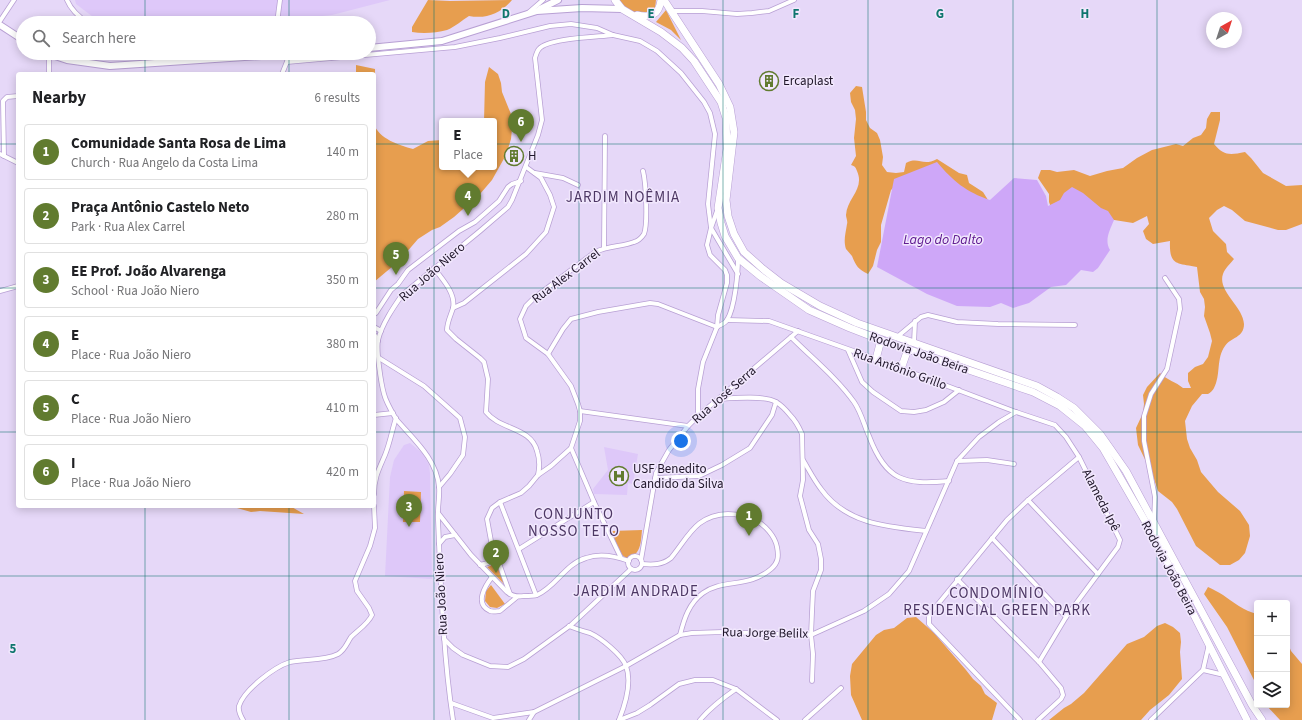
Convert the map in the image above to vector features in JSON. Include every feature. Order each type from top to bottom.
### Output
[{"type":"main road","points":[[537,11],[558,0]]},
{"type":"main road","name":"Rodovia João Beira","points":[[615,0],[622,9],[661,32],[682,48],[694,61],[721,102],[726,118],[726,149],[718,208],[725,236],[738,258],[760,276],[809,310],[881,340],[1033,392],[1060,406],[1086,426],[1103,448],[1152,534],[1247,720]]},
{"type":"main road","points":[[631,14],[644,17],[652,16],[660,7],[661,0]]},
{"type":"main road","name":"Rodovia João Beira","points":[[664,0],[719,84],[730,106],[734,132],[726,200],[728,216],[734,234],[744,252],[781,284],[820,306],[857,323],[1037,386],[1057,396],[1074,408],[1094,429],[1126,471],[1252,705],[1262,720]]},
{"type":"main road","points":[[376,47],[442,41],[537,11],[582,8],[622,9]]},
{"type":"main road","points":[[0,25],[16,35]]},
{"type":"main road","points":[[67,60],[110,66],[191,60]]},
{"type":"main road","points":[[876,359],[881,340]]},
{"type":"main road","points":[[901,369],[908,349]]},
{"type":"street","points":[[0,21],[14,0]]},
{"type":"street","points":[[67,0],[69,6],[79,16]]},
{"type":"street","points":[[278,16],[280,0]]},
{"type":"street","points":[[528,13],[543,0]]},
{"type":"street","points":[[671,11],[702,11],[737,14],[752,13],[770,11],[794,0]]},
{"type":"street","points":[[376,54],[455,47],[550,26],[571,24],[597,28],[613,35],[640,41],[657,51],[685,78],[704,102],[710,113],[715,134],[708,204],[711,228],[738,274]]},
{"type":"street","name":"Rua João Niero","points":[[453,720],[444,639],[439,544],[439,487],[431,463],[424,452],[396,418],[384,396],[378,341],[393,308],[402,295],[508,207],[521,181],[542,120],[535,58],[539,48],[549,43],[613,35]]},
{"type":"street","points":[[48,60],[49,72]]},
{"type":"street","points":[[283,72],[287,62],[309,60]]},
{"type":"street","points":[[16,96],[7,97],[3,101],[2,155],[16,161]]},
{"type":"street","points":[[604,248],[605,136]]},
{"type":"street","points":[[452,308],[464,303],[526,254],[546,232],[554,207],[542,178],[526,166]]},
{"type":"street","name":"Rua Alex Carrel","points":[[500,502],[521,494],[538,475],[551,466],[571,448],[580,421],[580,411],[571,386],[548,354],[526,338],[520,319],[526,306],[534,298],[595,252],[604,248],[636,242],[641,238],[644,234],[645,228],[646,195],[644,171]]},
{"type":"street","points":[[534,173],[563,178],[578,185]]},
{"type":"street","points":[[376,313],[391,290],[398,284],[408,270],[459,230],[475,222],[499,201],[508,187],[521,181]]},
{"type":"street","points":[[698,416],[698,389],[703,362],[717,326],[718,315],[728,283],[725,270],[710,255],[707,245],[718,208]]},
{"type":"street","points":[[717,326],[727,320],[732,307],[738,274],[738,258]]},
{"type":"street","points":[[434,268],[451,291],[454,300],[447,330],[480,358],[486,368],[488,379],[486,412],[496,421],[516,429],[527,436],[535,444],[540,464],[538,475]]},
{"type":"street","points":[[1154,523],[1155,497],[1144,441],[1144,416],[1151,394],[1167,369],[1180,310],[1179,299],[1165,278]]},
{"type":"street","points":[[0,291],[16,287]]},
{"type":"street","points":[[548,354],[571,319],[598,312],[643,304],[658,304],[717,326]]},
{"type":"street","points":[[897,337],[916,320],[928,315],[957,322],[1075,325]]},
{"type":"street","name":"Rua Antônio Grillo","points":[[727,320],[769,321],[798,331],[1016,412],[1054,424],[1066,437]]},
{"type":"street","points":[[914,342],[916,320]]},
{"type":"street","points":[[376,329],[382,331]]},
{"type":"street","name":"Rua José Serra","points":[[641,562],[656,474],[669,450],[698,416],[798,331]]},
{"type":"street","points":[[791,337],[846,391],[858,408],[871,443],[886,468],[896,477],[912,481],[932,482],[949,480]]},
{"type":"street","points":[[376,338],[378,341]]},
{"type":"street","points":[[848,350],[862,382],[873,392],[901,411],[914,412],[926,410],[944,402],[959,390]]},
{"type":"street","points":[[379,358],[424,386],[460,418],[465,436],[463,455],[439,487]]},
{"type":"street","points":[[719,398],[750,398],[771,400],[776,402],[786,410],[802,434],[803,480],[800,496],[809,530],[818,544],[821,559],[821,570],[813,591],[811,635],[813,654],[812,681]]},
{"type":"street","points":[[655,478],[699,476],[722,465],[750,448],[772,415],[776,402]]},
{"type":"street","points":[[580,411],[688,426]]},
{"type":"street","name":"Rua Jorge Belilx","points":[[450,703],[490,718],[534,712],[626,666],[680,635],[723,632],[811,635],[864,611],[889,594],[909,571],[957,462],[979,437],[999,422],[1016,412]]},
{"type":"street","points":[[376,415],[393,413]]},
{"type":"street","points":[[376,476],[385,454],[396,418]]},
{"type":"street","name":"Alameda Ipê","points":[[1038,662],[1066,616],[1118,547],[1120,540],[1079,457],[1066,437]]},
{"type":"street","points":[[571,448],[594,502],[621,558]]},
{"type":"street","points":[[1020,720],[929,624],[929,615],[1006,520],[1079,457]]},
{"type":"street","points":[[803,460],[821,490],[833,503],[858,519],[891,527],[926,531]]},
{"type":"street","points":[[957,462],[987,460],[1014,464]]},
{"type":"street","points":[[1028,500],[1098,574]]},
{"type":"street","points":[[510,594],[495,553],[487,519],[492,508],[500,502],[536,595]]},
{"type":"street","points":[[519,549],[594,502]]},
{"type":"street","points":[[242,720],[239,713],[239,706],[244,696],[271,672],[289,663],[333,656],[339,653],[350,638],[370,619],[372,615],[357,591],[355,581],[370,546],[375,528],[374,508]]},
{"type":"street","points":[[438,513],[471,556],[510,594],[517,597],[536,595],[546,589],[573,564],[586,558],[601,555],[621,558],[629,561]]},
{"type":"street","points":[[631,569],[628,565],[629,561],[635,556],[641,562],[660,564],[666,562],[671,558],[696,526],[707,518],[735,514],[754,520],[767,529],[776,543],[778,561],[774,566],[763,576],[747,581],[715,587],[704,592],[694,600],[685,617],[680,635]]},
{"type":"street","points":[[439,544],[445,537],[455,535]]},
{"type":"street","points":[[992,538],[1066,616]]},
{"type":"street","points":[[480,565],[488,563],[495,553]]},
{"type":"street","points":[[631,569],[638,570],[641,562]]},
{"type":"street","points":[[444,639],[452,648],[463,655],[490,666],[508,667],[524,659],[569,626],[631,569]]},
{"type":"street","points":[[492,577],[486,585],[481,600],[490,611],[500,611],[517,597]]},
{"type":"street","points":[[957,579],[1038,662],[1061,688],[1063,696],[1038,720]]},
{"type":"street","points":[[569,626],[591,634],[617,652],[626,666],[628,680],[626,704],[619,720]]},
{"type":"street","points":[[1150,720],[1203,670],[1209,644]]},
{"type":"street","points":[[1203,670],[1224,675]]},
{"type":"street","points":[[619,720],[637,713],[678,684],[695,680],[714,680],[736,689],[777,720]]},
{"type":"street","points":[[805,720],[840,688]]},
{"type":"street","points":[[700,720],[704,714],[736,689]]},
{"type":"street","points":[[529,720],[534,712]]},
{"type":"street","points":[[513,715],[518,720]]},
{"type":"shaded area","points":[[75,0],[390,0],[332,15],[322,16],[92,16],[76,4]]},
{"type":"shaded area","points":[[428,0],[512,0],[498,12],[481,17],[469,16],[447,30],[430,33],[412,32],[412,27]]},
{"type":"shaded area","points":[[617,0],[656,0],[655,9],[649,16],[632,14]]},
{"type":"shaded area","points":[[666,10],[681,40],[671,30],[656,22]]},
{"type":"shaded area","points":[[356,65],[375,69],[375,72],[356,72]]},
{"type":"shaded area","points":[[489,67],[498,74],[502,92],[513,119],[511,139],[506,155],[492,180],[480,194],[454,217],[440,227],[418,239],[399,261],[376,280],[376,127],[380,134],[390,141],[413,149],[428,141],[439,140],[439,170],[497,170],[497,118],[484,118],[485,82]]},
{"type":"shaded area","points":[[856,86],[862,87],[866,120],[870,128],[877,133],[880,140],[883,157],[882,165],[887,172],[904,172],[906,163],[910,161],[928,162],[937,159],[959,173],[967,175],[969,183],[983,192],[988,200],[897,184],[891,190],[881,225],[881,242],[877,250],[873,266],[868,274],[856,265],[852,256],[846,249],[845,242],[847,209],[859,183],[859,177],[856,169],[851,165],[856,156],[854,138],[856,119],[850,93]]},
{"type":"shaded area","points":[[1211,112],[1220,112],[1220,120],[1214,144],[1221,151],[1228,154],[1245,152],[1263,173],[1286,186],[1302,185],[1302,224],[1286,230],[1278,230],[1245,221],[1232,210],[1224,206],[1217,210],[1209,218],[1213,231],[1226,244],[1227,252],[1234,259],[1224,272],[1222,280],[1227,293],[1243,317],[1244,324],[1240,335],[1228,343],[1222,351],[1214,389],[1208,394],[1202,394],[1192,406],[1185,421],[1187,439],[1201,472],[1218,492],[1240,511],[1249,525],[1250,536],[1245,553],[1239,560],[1230,565],[1220,565],[1196,546],[1177,509],[1172,502],[1158,491],[1153,476],[1138,445],[1136,428],[1143,413],[1143,395],[1147,387],[1160,373],[1183,388],[1191,388],[1188,381],[1188,373],[1195,367],[1203,364],[1208,357],[1212,341],[1204,316],[1204,299],[1200,292],[1197,267],[1179,264],[1176,262],[1171,255],[1170,241],[1153,244],[1146,239],[1143,231],[1149,224],[1147,216],[1133,223],[1052,210],[1049,202],[1049,194],[1038,178],[1041,170],[1057,172],[1074,170],[1090,176],[1123,168],[1152,150],[1176,144],[1183,146],[1193,138],[1201,135],[1206,128],[1207,119]]},
{"type":"shaded area","points":[[410,443],[422,453],[429,465],[432,579],[385,576],[390,477],[394,460],[404,445]]},
{"type":"shaded area","name":"USF Benedito Candido da Silva","points":[[604,447],[638,454],[633,484],[628,483],[627,495],[594,494],[593,489],[608,470]]},
{"type":"shaded area","points":[[404,491],[421,492],[420,522],[403,522]]},
{"type":"shaded area","points":[[237,508],[294,508],[304,514],[260,511],[251,512]]},
{"type":"shaded area","points":[[642,530],[637,552],[635,555],[626,558],[621,554],[611,531]]},
{"type":"shaded area","points":[[496,562],[505,585],[487,567]]},
{"type":"shaded area","points":[[491,585],[505,604],[497,608],[490,607],[485,601],[486,591]]},
{"type":"shaded area","points":[[1208,587],[1223,595],[1243,609],[1254,613],[1254,680],[1227,627],[1204,594]]},
{"type":"shaded area","points":[[916,617],[934,633],[973,679],[981,686],[985,694],[997,703],[992,720],[862,720],[851,695],[850,676],[852,664],[876,635],[884,630],[894,628],[907,618]]},
{"type":"shaded area","points":[[1165,623],[1180,633],[1182,679],[1169,695],[1150,710],[1141,720],[1049,720],[1084,693],[1127,644],[1144,637],[1157,626]]},
{"type":"shaded area","points":[[1290,648],[1302,664],[1302,720],[1280,720],[1269,708],[1290,708]]},
{"type":"water","name":"Lago do Dalto","points":[[937,162],[960,185],[981,197],[990,200],[1014,178],[1037,180],[1046,196],[1048,206],[1060,200],[1064,193],[1072,187],[1083,193],[1101,208],[1108,211],[1114,220],[1109,231],[1108,246],[1110,250],[1098,268],[1093,272],[1081,270],[1066,285],[1051,287],[1029,303],[1013,308],[1001,303],[990,307],[957,306],[927,294],[877,267],[894,179]]},
{"type":"place","name":"Ercaplast","points":[[769,81]]},
{"type":"place","name":"I","points":[[521,142]]},
{"type":"place","name":"H","points":[[514,156]]},
{"type":"place","name":"E","points":[[468,216]]},
{"type":"place","name":"C","points":[[396,275]]},
{"type":"place","name":"USF Benedito Candido da Silva","points":[[619,476]]},
{"type":"place","name":"EE Prof. João Alvarenga","points":[[409,527]]},
{"type":"place","name":"Comunidade Santa Rosa de Lima","points":[[749,536]]},
{"type":"place","name":"Praça Antônio Castelo Neto","points":[[496,573]]},
{"type":"district","name":"JARDIM NOÊMIA","points":[[623,197]]},
{"type":"district","name":"CONJUNTO NOSSO TETO","points":[[574,522]]},
{"type":"district","name":"JARDIM ANDRADE","points":[[636,591]]},
{"type":"district","name":"CONDOMÍNIO RESIDENCIAL GREEN PARK","points":[[997,602]]}]
